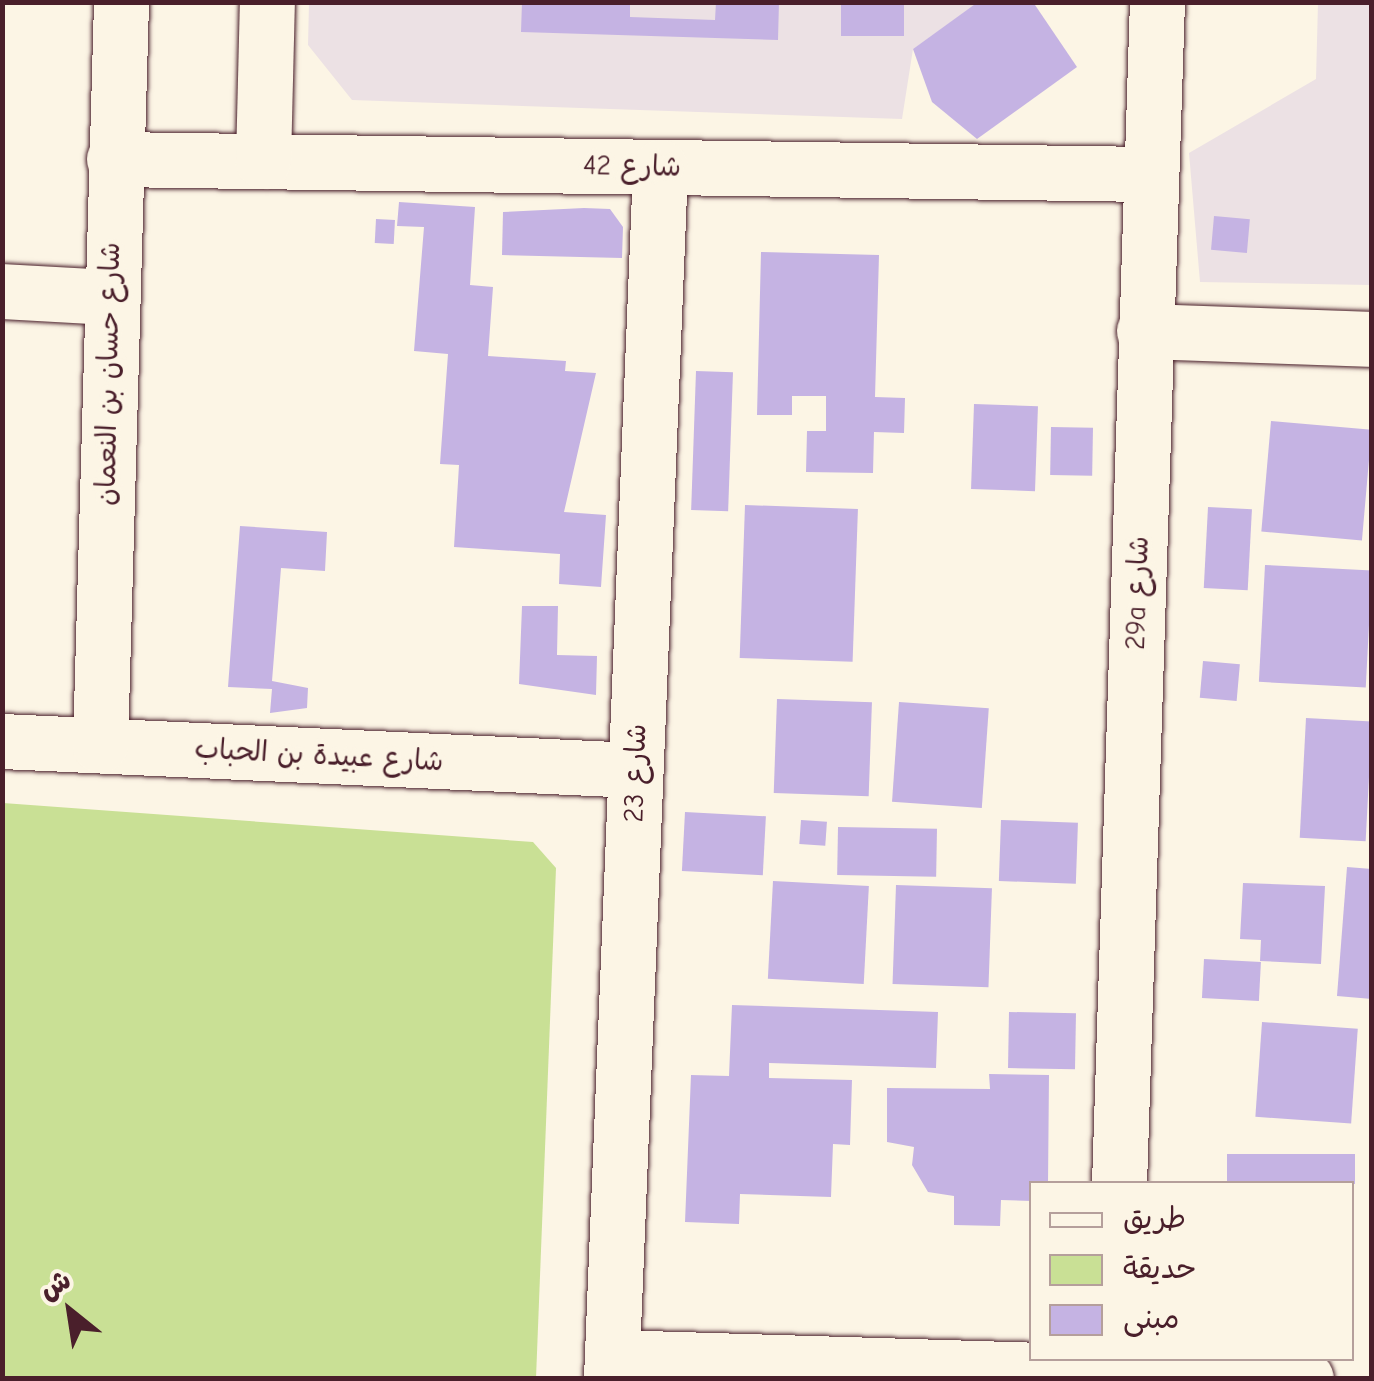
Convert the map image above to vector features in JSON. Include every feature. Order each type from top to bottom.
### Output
[{"type":"street","name":"شارع حسان بن النعمان","points":[[100,745],[109,297],[121,2]]},
{"type":"street","points":[[263,161],[267,2]]},
{"type":"street","name":"29a شارع","points":[[1119,1181],[1157,2]]},
{"type":"street","name":"شارع 42","points":[[114,159],[1149,174]]},
{"type":"street","name":"شارع 23","points":[[612,1368],[660,166]]},
{"type":"street","points":[[2,291],[109,297]]},
{"type":"street","points":[[1144,331],[1372,339]]},
{"type":"street","name":"شارع عبيدة بن الحباب","points":[[2,741],[635,770]]},
{"type":"street","points":[[612,1368],[1021,1364],[1187,1367],[1306,1378]]},
{"type":"shaded area","points":[[309,3],[978,3],[913,49],[902,119],[352,100],[308,45]]},
{"type":"shaded area","points":[[1318,3],[1371,3],[1371,285],[1200,282],[1189,153],[1316,79]]},
{"type":"green space","points":[[3,803],[533,842],[556,868],[536,1378],[3,1378]]},
{"type":"building","points":[[522,2],[630,2],[630,17],[715,20],[716,2],[779,2],[778,40],[521,32]]},
{"type":"building","points":[[841,2],[904,2],[904,36],[841,36]]},
{"type":"building","points":[[978,2],[1033,2],[1077,67],[977,139],[932,102],[913,49]]},
{"type":"building","points":[[399,202],[475,207],[470,285],[493,287],[488,356],[566,361],[565,371],[596,373],[564,512],[606,515],[601,587],[559,584],[560,554],[454,547],[459,465],[440,464],[448,354],[414,351],[424,227],[397,226]]},
{"type":"building","points":[[610,209],[623,227],[622,258],[502,255],[503,212]]},
{"type":"building","points":[[1214,216],[1250,219],[1247,253],[1211,250]]},
{"type":"building","points":[[376,219],[395,220],[394,244],[375,243]]},
{"type":"building","points":[[761,252],[879,255],[875,397],[905,398],[904,433],[874,432],[873,473],[806,472],[807,431],[826,431],[826,396],[792,396],[792,415],[757,415]]},
{"type":"building","points":[[696,371],[733,372],[728,511],[691,510]]},
{"type":"building","points":[[974,404],[1038,406],[1035,491],[971,489]]},
{"type":"building","points":[[1271,421],[1372,430],[1362,540],[1261,532]]},
{"type":"building","points":[[1051,427],[1093,428],[1092,476],[1050,475]]},
{"type":"building","points":[[745,505],[858,509],[853,662],[740,658]]},
{"type":"building","points":[[1208,507],[1252,509],[1248,590],[1204,588]]},
{"type":"building","points":[[240,526],[327,532],[325,571],[281,568],[272,681],[308,688],[307,708],[270,713],[272,689],[228,687]]},
{"type":"building","points":[[1265,565],[1372,571],[1366,687],[1259,682]]},
{"type":"building","points":[[522,606],[558,606],[557,655],[597,656],[596,695],[519,684]]},
{"type":"building","points":[[1203,661],[1240,664],[1237,701],[1200,698]]},
{"type":"building","points":[[777,699],[872,702],[869,796],[774,793]]},
{"type":"building","points":[[899,702],[989,708],[982,808],[892,802]]},
{"type":"building","points":[[1306,718],[1372,721],[1366,841],[1300,838]]},
{"type":"building","points":[[685,812],[766,816],[763,875],[682,871]]},
{"type":"building","points":[[801,820],[827,822],[825,846],[799,844]]},
{"type":"building","points":[[1001,820],[1078,823],[1076,884],[999,881]]},
{"type":"building","points":[[838,827],[937,829],[936,877],[837,875]]},
{"type":"building","points":[[1347,867],[1372,869],[1372,999],[1337,996]]},
{"type":"building","points":[[773,881],[869,886],[864,984],[768,979]]},
{"type":"building","points":[[1243,883],[1325,886],[1321,964],[1260,961],[1261,940],[1240,939]]},
{"type":"building","points":[[896,885],[992,888],[988,987],[893,984]]},
{"type":"building","points":[[1204,959],[1261,962],[1259,1001],[1202,998]]},
{"type":"building","points":[[732,1005],[938,1012],[936,1068],[769,1063],[769,1078],[852,1080],[850,1145],[833,1144],[831,1197],[740,1194],[739,1224],[685,1222],[691,1075],[729,1076]]},
{"type":"building","points":[[1009,1012],[1076,1013],[1075,1069],[1008,1068]]},
{"type":"building","points":[[1262,1022],[1358,1029],[1351,1123],[1255,1117]]},
{"type":"building","points":[[989,1074],[1049,1075],[1048,1181],[1029,1181],[1029,1201],[1001,1200],[1000,1226],[954,1225],[954,1196],[928,1192],[912,1165],[914,1147],[887,1142],[887,1088],[990,1089]]},
{"type":"building","points":[[1227,1154],[1355,1154],[1355,1184],[1227,1181]]}]
